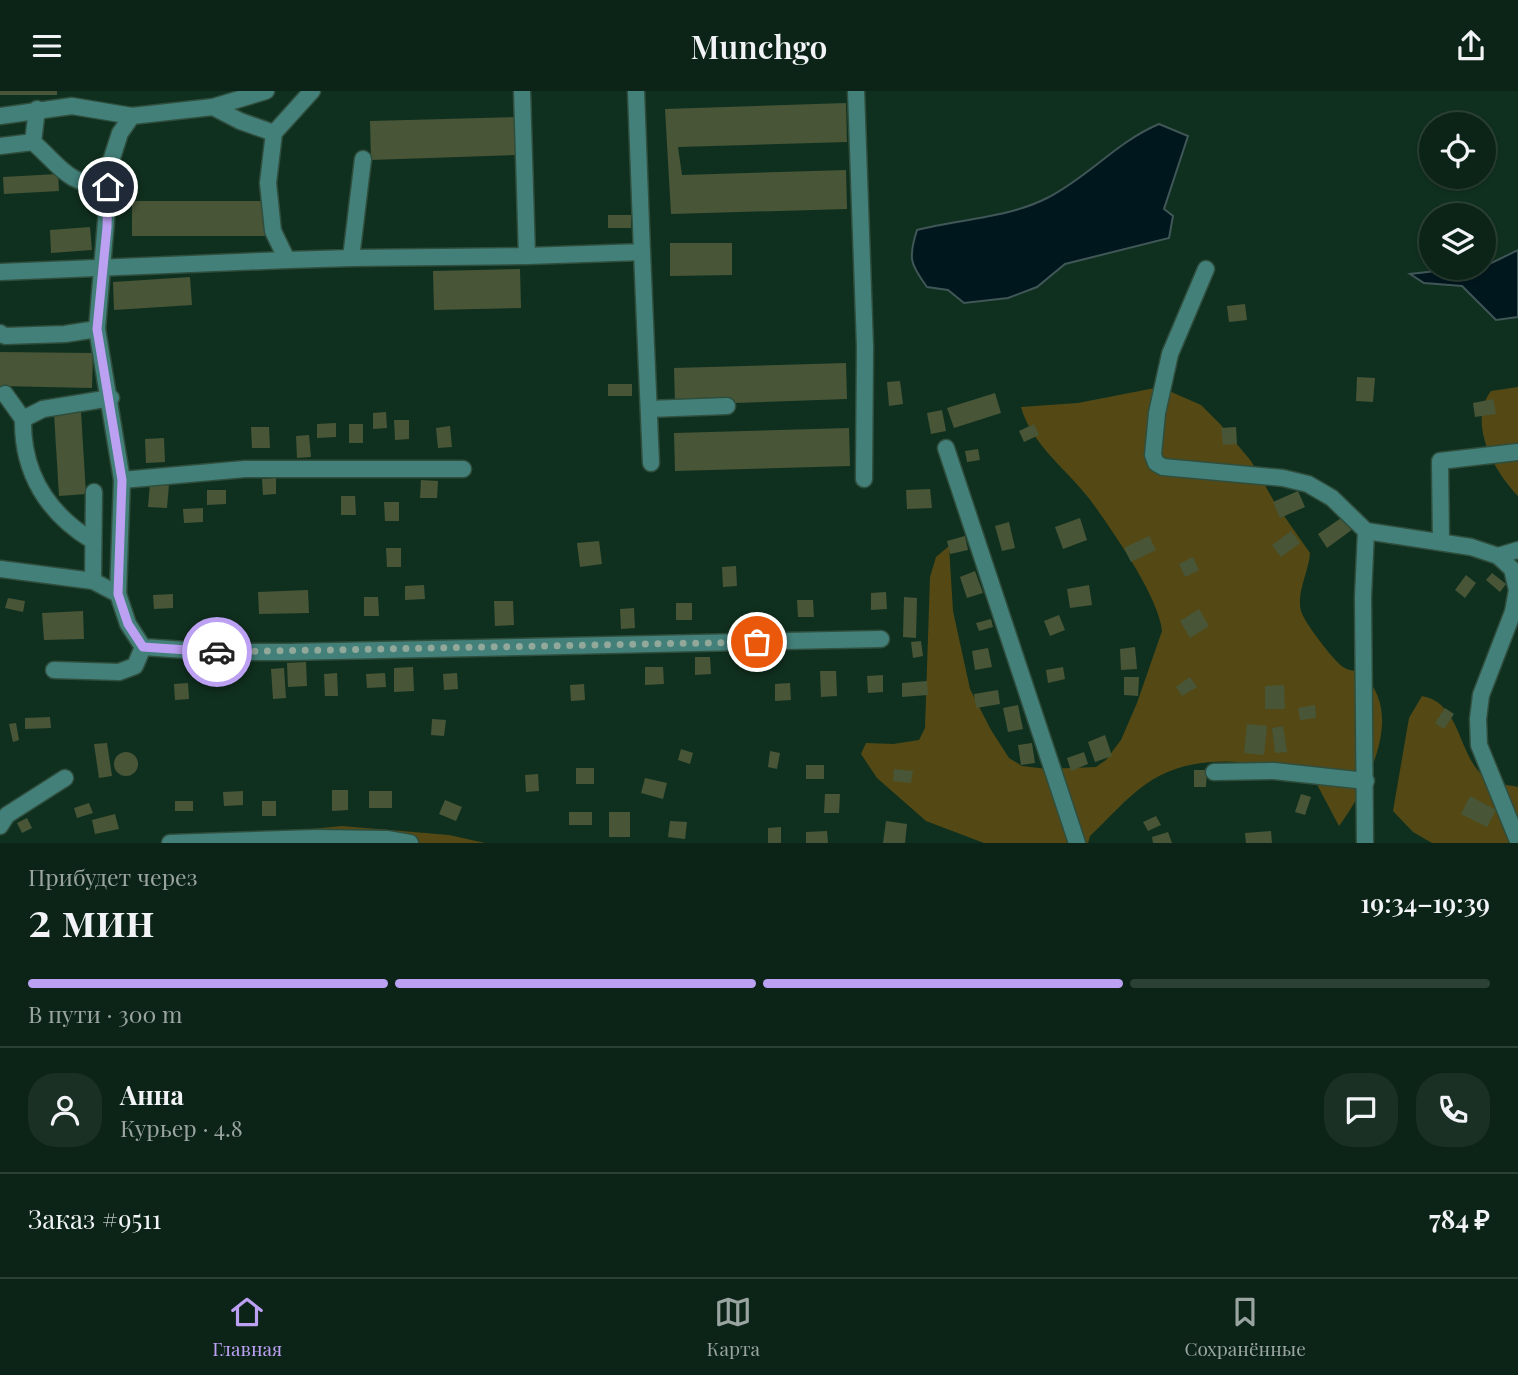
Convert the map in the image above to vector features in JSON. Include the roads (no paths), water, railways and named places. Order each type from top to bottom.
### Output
[{"type":"street","points":[[0,116],[72,106],[132,116],[213,107],[266,91]]},
{"type":"street","points":[[287,260],[273,231],[268,183],[274,133],[312,91]]},
{"type":"street","points":[[522,91],[527,256]]},
{"type":"street","points":[[636,91],[651,463]]},
{"type":"street","points":[[856,91],[865,347],[864,479]]},
{"type":"street","points":[[213,107],[274,133]]},
{"type":"street","points":[[33,142],[37,109]]},
{"type":"street","points":[[132,116],[120,133],[108,187],[97,329],[111,398],[122,480],[118,594],[128,624],[143,647]]},
{"type":"street","points":[[33,142],[72,180],[82,185],[108,187]]},
{"type":"street","points":[[0,146],[33,142]]},
{"type":"street","points":[[351,258],[363,159]]},
{"type":"street","points":[[0,272],[351,258],[642,252]]},
{"type":"street","points":[[1206,269],[1170,354],[1157,413],[1153,455],[1156,463],[1163,467],[1283,478],[1308,484],[1332,498],[1366,531],[1441,542],[1498,556],[1512,569],[1517,590],[1513,612],[1481,695],[1478,719],[1479,745],[1518,841]]},
{"type":"street","points":[[0,333],[5,336],[65,334],[97,329]]},
{"type":"street","points":[[5,394],[23,419],[23,447],[30,471],[54,511],[68,526],[93,541]]},
{"type":"street","points":[[23,419],[43,409],[111,398]]},
{"type":"street","points":[[649,409],[727,406]]},
{"type":"street","points":[[946,448],[1077,843]]},
{"type":"street","points":[[1441,542],[1440,461],[1518,452]]},
{"type":"street","points":[[122,480],[245,469],[463,469]]},
{"type":"street","points":[[93,581],[94,492]]},
{"type":"street","points":[[1365,843],[1363,597],[1366,531]]},
{"type":"street","points":[[1498,556],[1518,550]]},
{"type":"street","points":[[0,569],[93,581],[118,594]]},
{"type":"street","points":[[143,647],[214,652],[288,652],[881,639]]},
{"type":"street","points":[[54,670],[119,672],[135,666],[143,647]]},
{"type":"street","points":[[1214,772],[1274,771],[1366,781]]},
{"type":"street","points":[[0,826],[7,815],[65,778]]},
{"type":"street","points":[[170,843],[315,838],[387,839],[410,843]]},
{"type":"water","points":[[1159,124],[1188,136],[1164,209],[1173,216],[1169,238],[1065,264],[1037,287],[1008,298],[964,303],[948,290],[927,287],[917,272],[912,260],[912,247],[917,230],[1032,205],[1062,190],[1130,140]]},
{"type":"water","points":[[1518,250],[1518,317],[1496,320],[1462,286],[1424,283],[1419,280],[1496,280],[1496,261]]},
{"type":"water","points":[[1419,273],[1419,280],[1410,274]]}]
